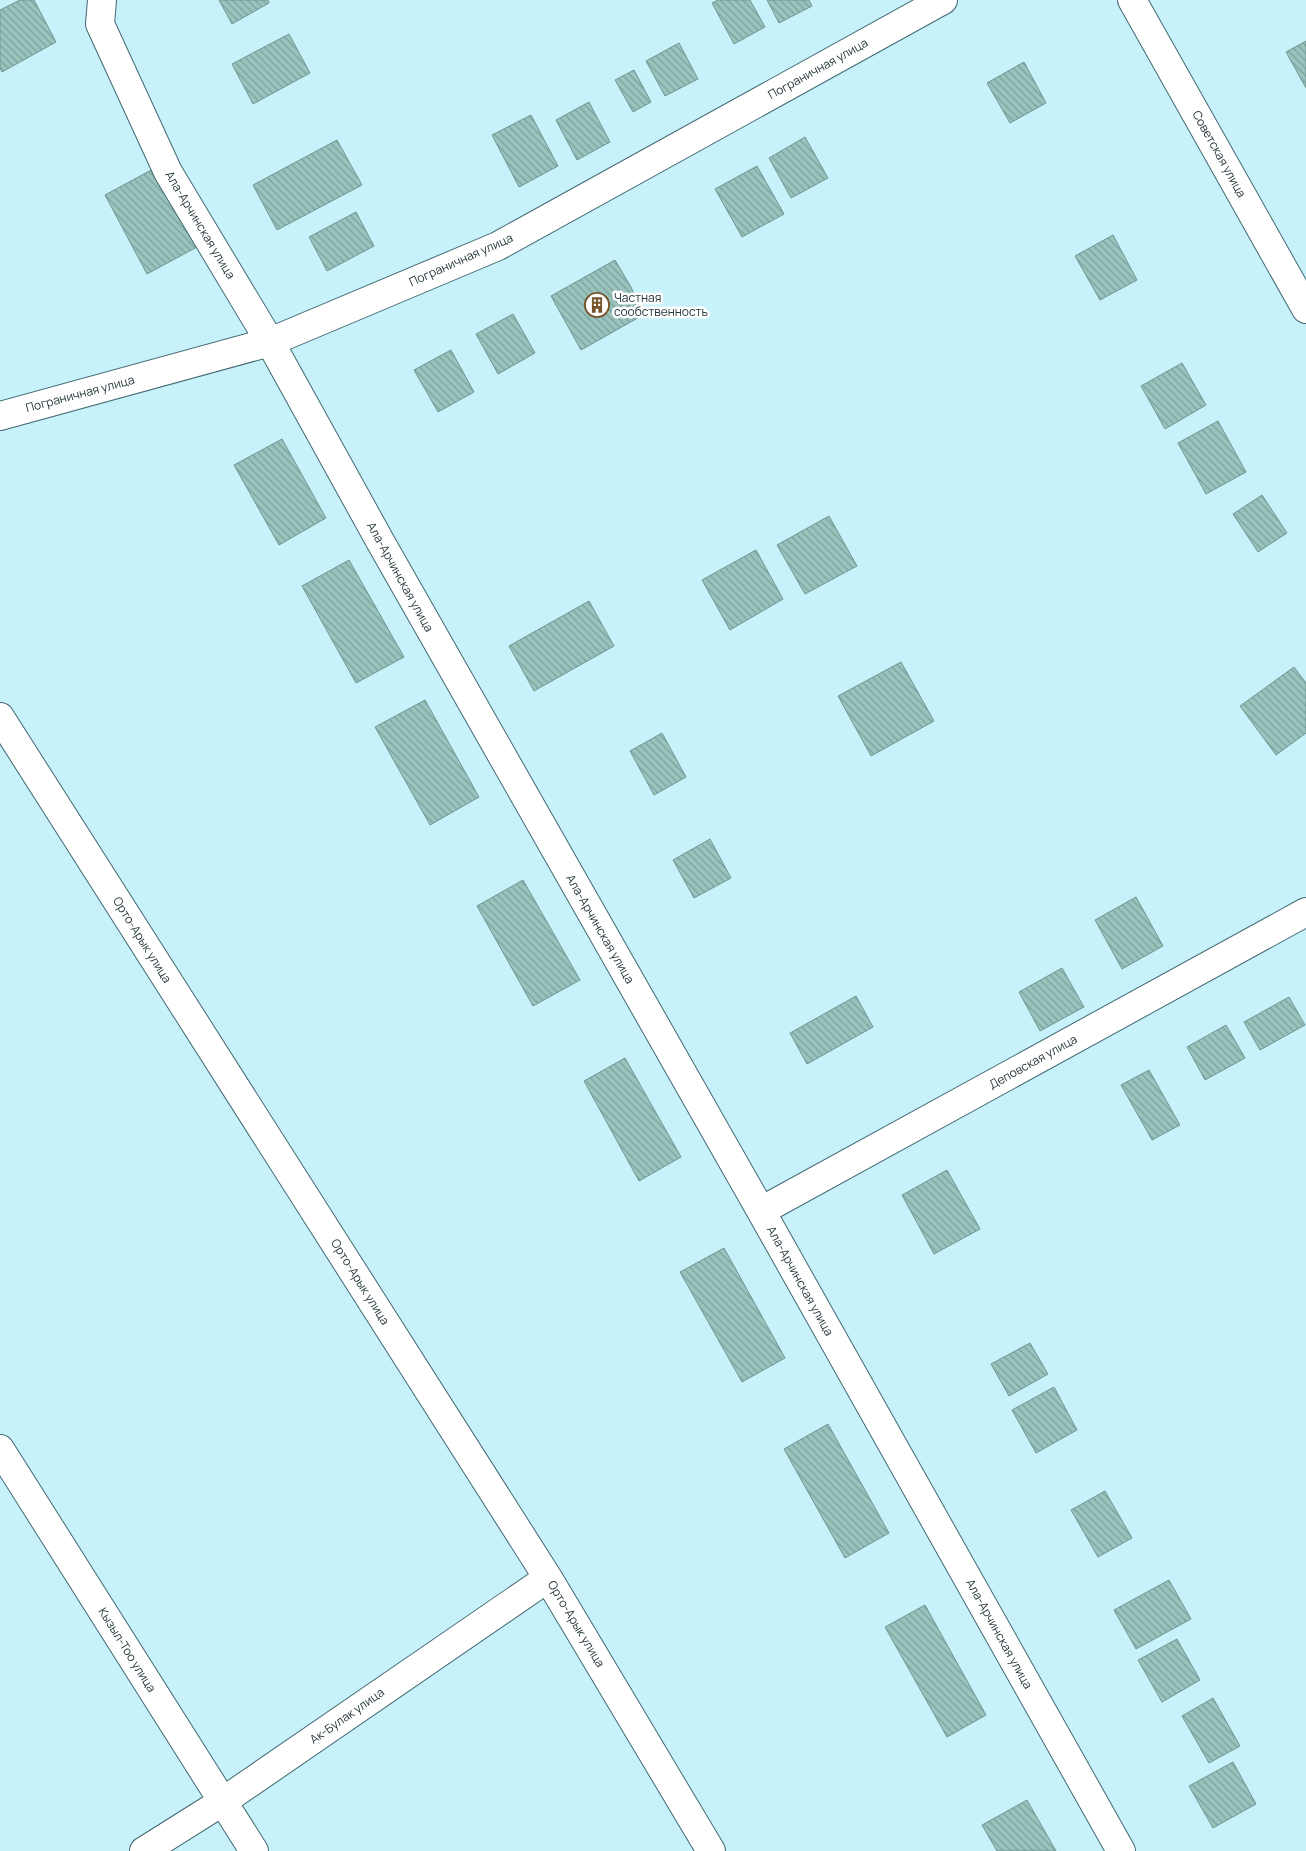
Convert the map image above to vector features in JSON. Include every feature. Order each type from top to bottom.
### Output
[{"type":"street","name":"Ала-Арчинская улица","points":[[102,0],[100,24],[168,172],[270,342],[380,541],[761,1211],[1121,1851]]},
{"type":"street","name":"Пограничная улица","points":[[0,416],[270,342],[498,246],[943,0]]},
{"type":"street","name":"Советская улица","points":[[1132,0],[1306,308]]},
{"type":"street","name":"Орто-Арык улица","points":[[0,717],[548,1578],[711,1851]]},
{"type":"street","name":"Деповская улица","points":[[761,1211],[1306,912]]},
{"type":"street","name":"Кызыл-Тоо улица","points":[[0,1449],[254,1851]]},
{"type":"street","name":"Ак-Булак улица","points":[[144,1851],[222,1802],[548,1578]]},
{"type":"building","points":[[20,0],[34,0],[56,42],[2,72],[0,68],[0,10]]},
{"type":"building","points":[[219,0],[268,0],[269,3],[232,24]]},
{"type":"building","points":[[718,0],[750,0],[765,27],[734,44],[712,3]]},
{"type":"building","points":[[767,0],[809,0],[812,6],[779,23]]},
{"type":"building","points":[[289,34],[310,73],[253,104],[232,64]]},
{"type":"building","points":[[1306,41],[1306,88],[1286,52]]},
{"type":"building","points":[[679,43],[698,79],[665,96],[646,61]]},
{"type":"building","points":[[1024,62],[1046,103],[1010,123],[987,83]]},
{"type":"building","points":[[634,70],[651,102],[633,112],[615,80]]},
{"type":"building","points":[[589,102],[610,142],[577,160],[556,120]]},
{"type":"building","points":[[531,115],[558,166],[519,187],[492,135]]},
{"type":"building","points":[[805,137],[828,178],[791,198],[769,158]]},
{"type":"building","points":[[337,140],[362,185],[277,230],[253,185]]},
{"type":"building","points":[[757,166],[784,214],[742,237],[715,189]]},
{"type":"building","points":[[155,168],[197,247],[147,274],[105,195]]},
{"type":"building","points":[[356,212],[374,246],[327,271],[309,237]]},
{"type":"building","points":[[1113,235],[1137,280],[1100,300],[1075,256]]},
{"type":"building","name":"Частная сообственность","points":[[615,260],[631,287],[643,315],[581,350],[551,296]]},
{"type":"building","points":[[513,314],[535,353],[498,374],[476,334]]},
{"type":"building","points":[[451,350],[474,392],[438,412],[414,370]]},
{"type":"building","points":[[1182,363],[1206,405],[1165,429],[1141,386]]},
{"type":"building","points":[[1218,421],[1246,472],[1206,494],[1178,443]]},
{"type":"building","points":[[282,439],[326,518],[279,545],[234,465]]},
{"type":"building","points":[[1262,495],[1287,533],[1258,552],[1233,514]]},
{"type":"building","points":[[829,516],[857,566],[805,594],[777,545]]},
{"type":"building","points":[[756,550],[783,599],[730,630],[702,580]]},
{"type":"building","points":[[349,560],[404,657],[356,683],[302,586]]},
{"type":"building","points":[[589,601],[614,646],[534,691],[509,646]]},
{"type":"building","points":[[901,662],[934,721],[871,756],[838,696]]},
{"type":"building","points":[[1294,667],[1306,683],[1306,733],[1276,755],[1240,706]]},
{"type":"building","points":[[425,700],[479,797],[430,825],[375,727]]},
{"type":"building","points":[[662,733],[686,777],[654,795],[630,751]]},
{"type":"building","points":[[710,839],[731,878],[694,898],[673,860]]},
{"type":"building","points":[[523,880],[580,980],[533,1006],[477,906]]},
{"type":"building","points":[[1136,897],[1163,946],[1122,969],[1095,920]]},
{"type":"building","points":[[1062,968],[1084,1007],[1040,1031],[1019,992]]},
{"type":"building","points":[[856,996],[873,1027],[807,1064],[790,1033]]},
{"type":"building","points":[[1289,997],[1305,1025],[1260,1050],[1244,1022]]},
{"type":"building","points":[[1226,1025],[1245,1058],[1205,1080],[1187,1047]]},
{"type":"building","points":[[625,1058],[681,1157],[639,1181],[584,1081]]},
{"type":"building","points":[[1149,1070],[1180,1125],[1152,1140],[1121,1085]]},
{"type":"building","points":[[947,1170],[980,1229],[934,1254],[902,1195]]},
{"type":"building","points":[[724,1248],[785,1358],[742,1382],[680,1272]]},
{"type":"building","points":[[1030,1343],[1048,1374],[1009,1396],[991,1364]]},
{"type":"building","points":[[1054,1387],[1077,1430],[1036,1453],[1012,1410]]},
{"type":"building","points":[[828,1424],[889,1533],[845,1558],[784,1449]]},
{"type":"building","points":[[1105,1491],[1132,1538],[1098,1557],[1071,1510]]},
{"type":"building","points":[[1169,1580],[1191,1619],[1136,1649],[1114,1610]]},
{"type":"building","points":[[925,1605],[986,1715],[947,1737],[885,1627]]},
{"type":"building","points":[[1177,1639],[1200,1680],[1162,1702],[1138,1660]]},
{"type":"building","points":[[1213,1698],[1240,1746],[1209,1763],[1182,1716]]},
{"type":"building","points":[[1233,1762],[1256,1804],[1213,1828],[1189,1786]]},
{"type":"building","points":[[1027,1800],[1056,1851],[997,1851],[982,1825]]},
{"type":"place","name":"Частная сообственность","points":[[597,305]]}]
